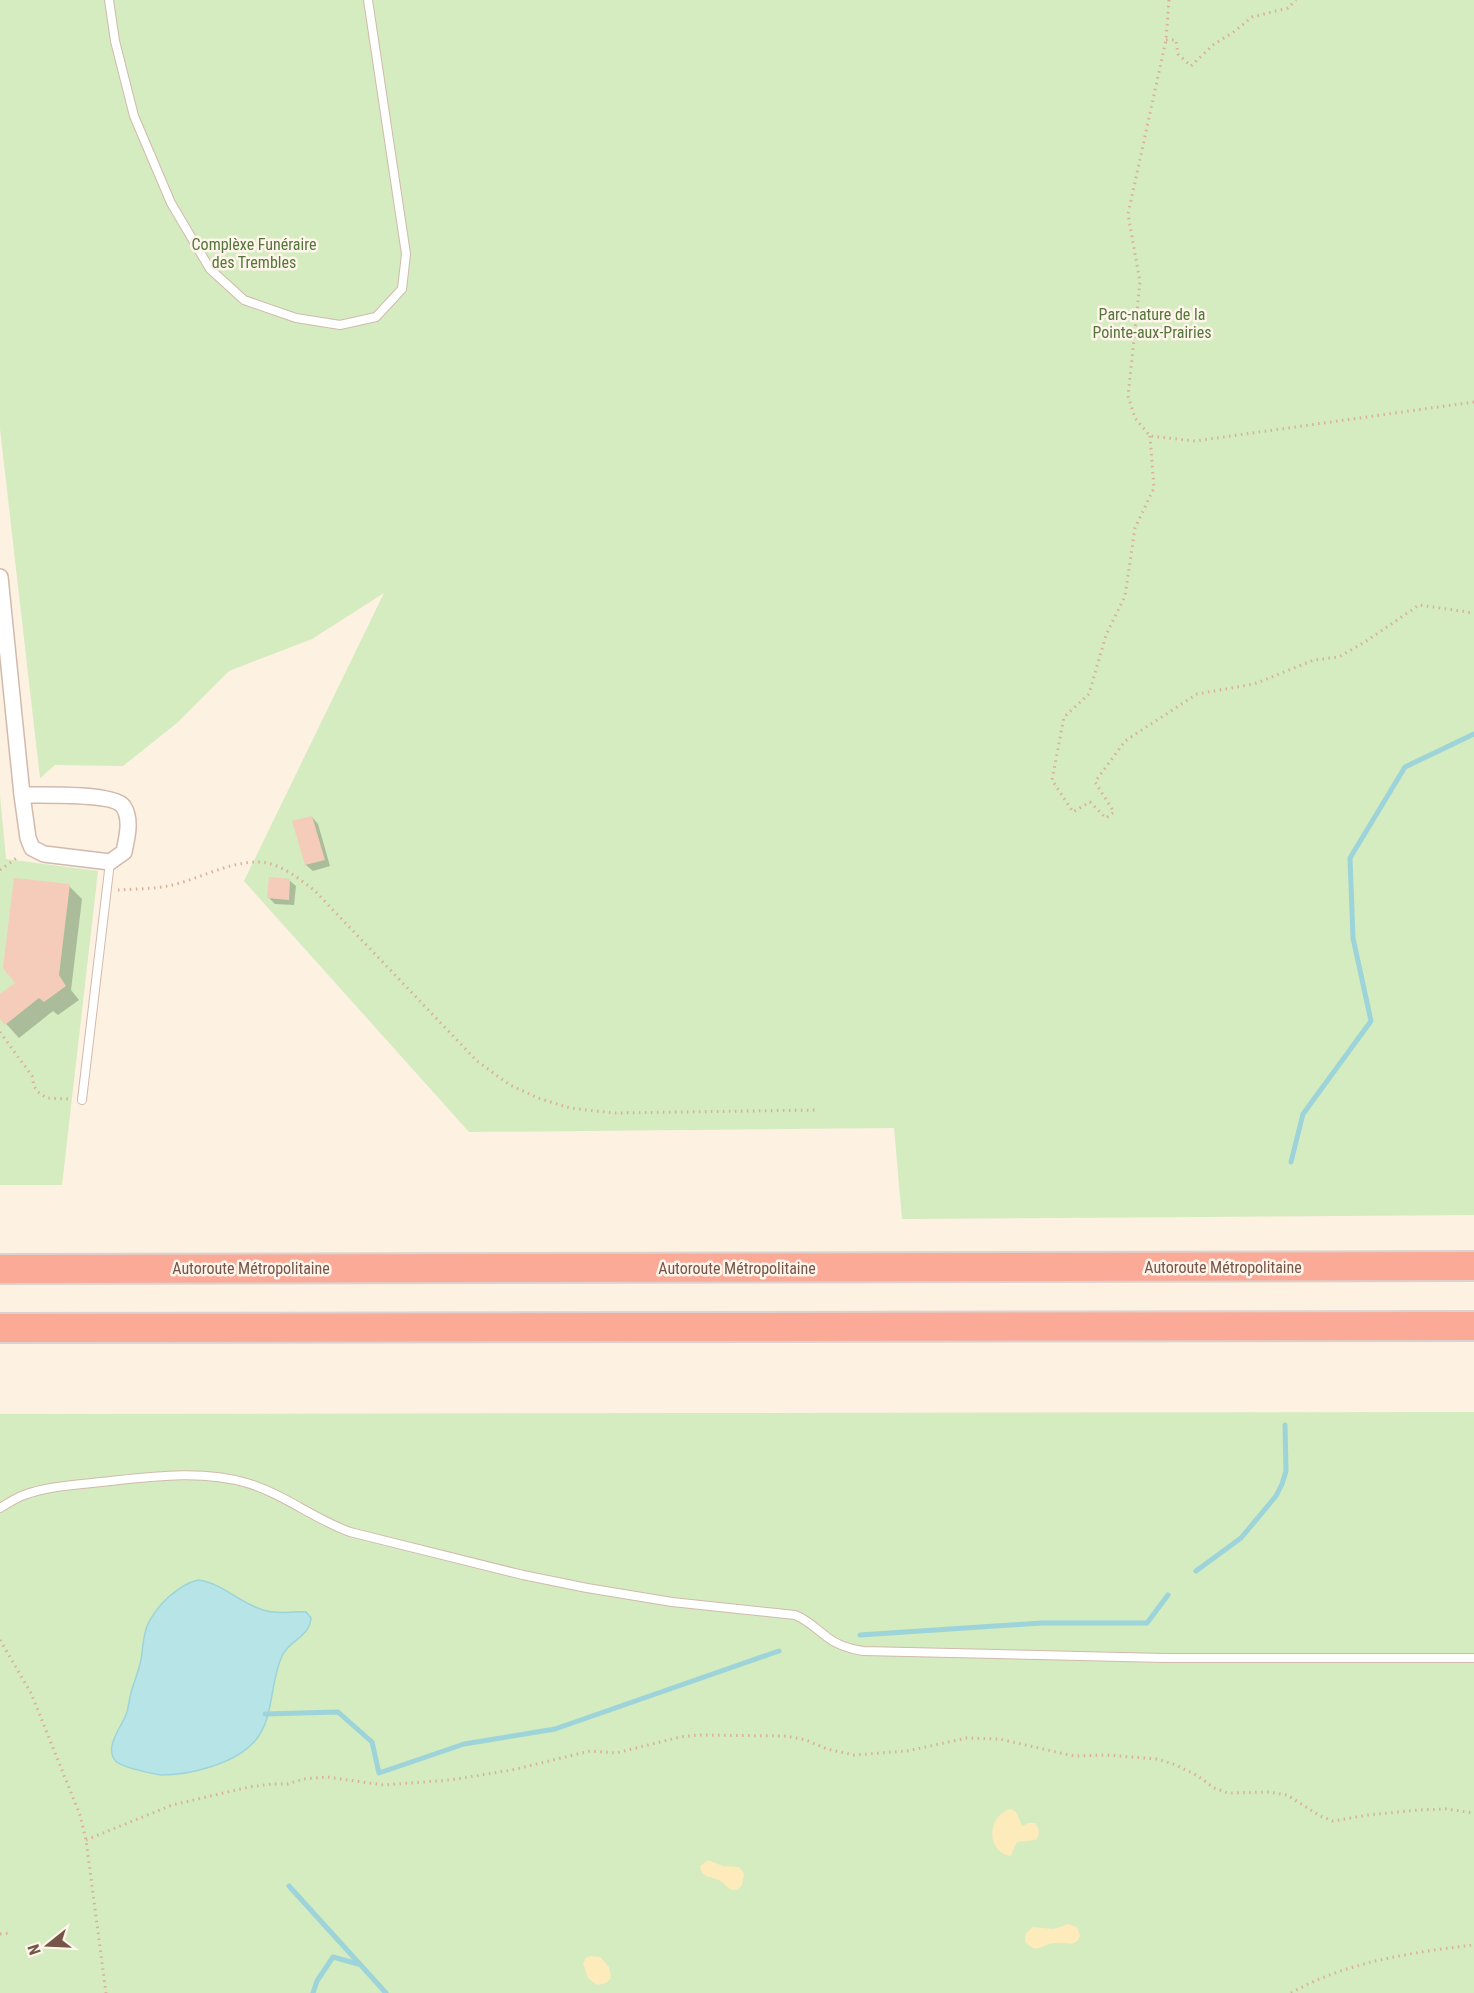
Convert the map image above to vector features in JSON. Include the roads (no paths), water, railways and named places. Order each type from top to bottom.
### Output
[{"type":"highway","name":"Autoroute Métropolitaine","points":[[0,1269],[1474,1266]]},
{"type":"highway","points":[[0,1328],[1474,1326]]},
{"type":"street","points":[[0,577],[22,795],[28,838],[32,848],[44,854],[110,862],[124,852],[128,818],[122,805],[113,800],[86,796],[22,795]]},
{"type":"lane","points":[[110,0],[115,40],[134,116],[171,203],[210,269],[244,300],[296,318],[340,325],[376,317],[402,289],[406,254],[368,0]]},
{"type":"lane","points":[[82,1100],[110,862]]},
{"type":"lane","points":[[0,1508],[24,1495],[65,1486],[167,1477],[229,1478],[273,1492],[350,1532],[523,1575],[587,1588],[672,1602],[795,1615],[810,1622],[838,1644],[863,1650],[1164,1658],[1474,1658]]},
{"type":"water","points":[[198,1580],[215,1585],[263,1610],[279,1613],[306,1612],[311,1618],[310,1625],[285,1650],[278,1667],[269,1712],[261,1733],[245,1750],[211,1767],[185,1773],[161,1775],[118,1763],[112,1753],[113,1741],[127,1712],[141,1660],[146,1628],[157,1610],[169,1597],[183,1586]]},
{"type":"waterway","points":[[1291,1162],[1303,1114],[1371,1021],[1353,938],[1350,858],[1405,767],[1474,734]]},
{"type":"waterway","points":[[1196,1571],[1241,1538],[1276,1496],[1286,1471],[1285,1425]]},
{"type":"waterway","points":[[860,1635],[1041,1623],[1147,1623],[1168,1595]]},
{"type":"waterway","points":[[265,1714],[338,1712],[372,1742],[379,1773],[464,1744],[555,1729],[779,1651]]},
{"type":"waterway","points":[[289,1886],[386,1993]]},
{"type":"waterway","points":[[313,1993],[317,1981],[333,1957],[358,1964]]},
{"type":"park label","name":"Complèxe Funéraire des Trembles","points":[[254,253]]},
{"type":"park label","name":"Parc-nature de la Pointe-aux-Prairies","points":[[1152,323]]}]
